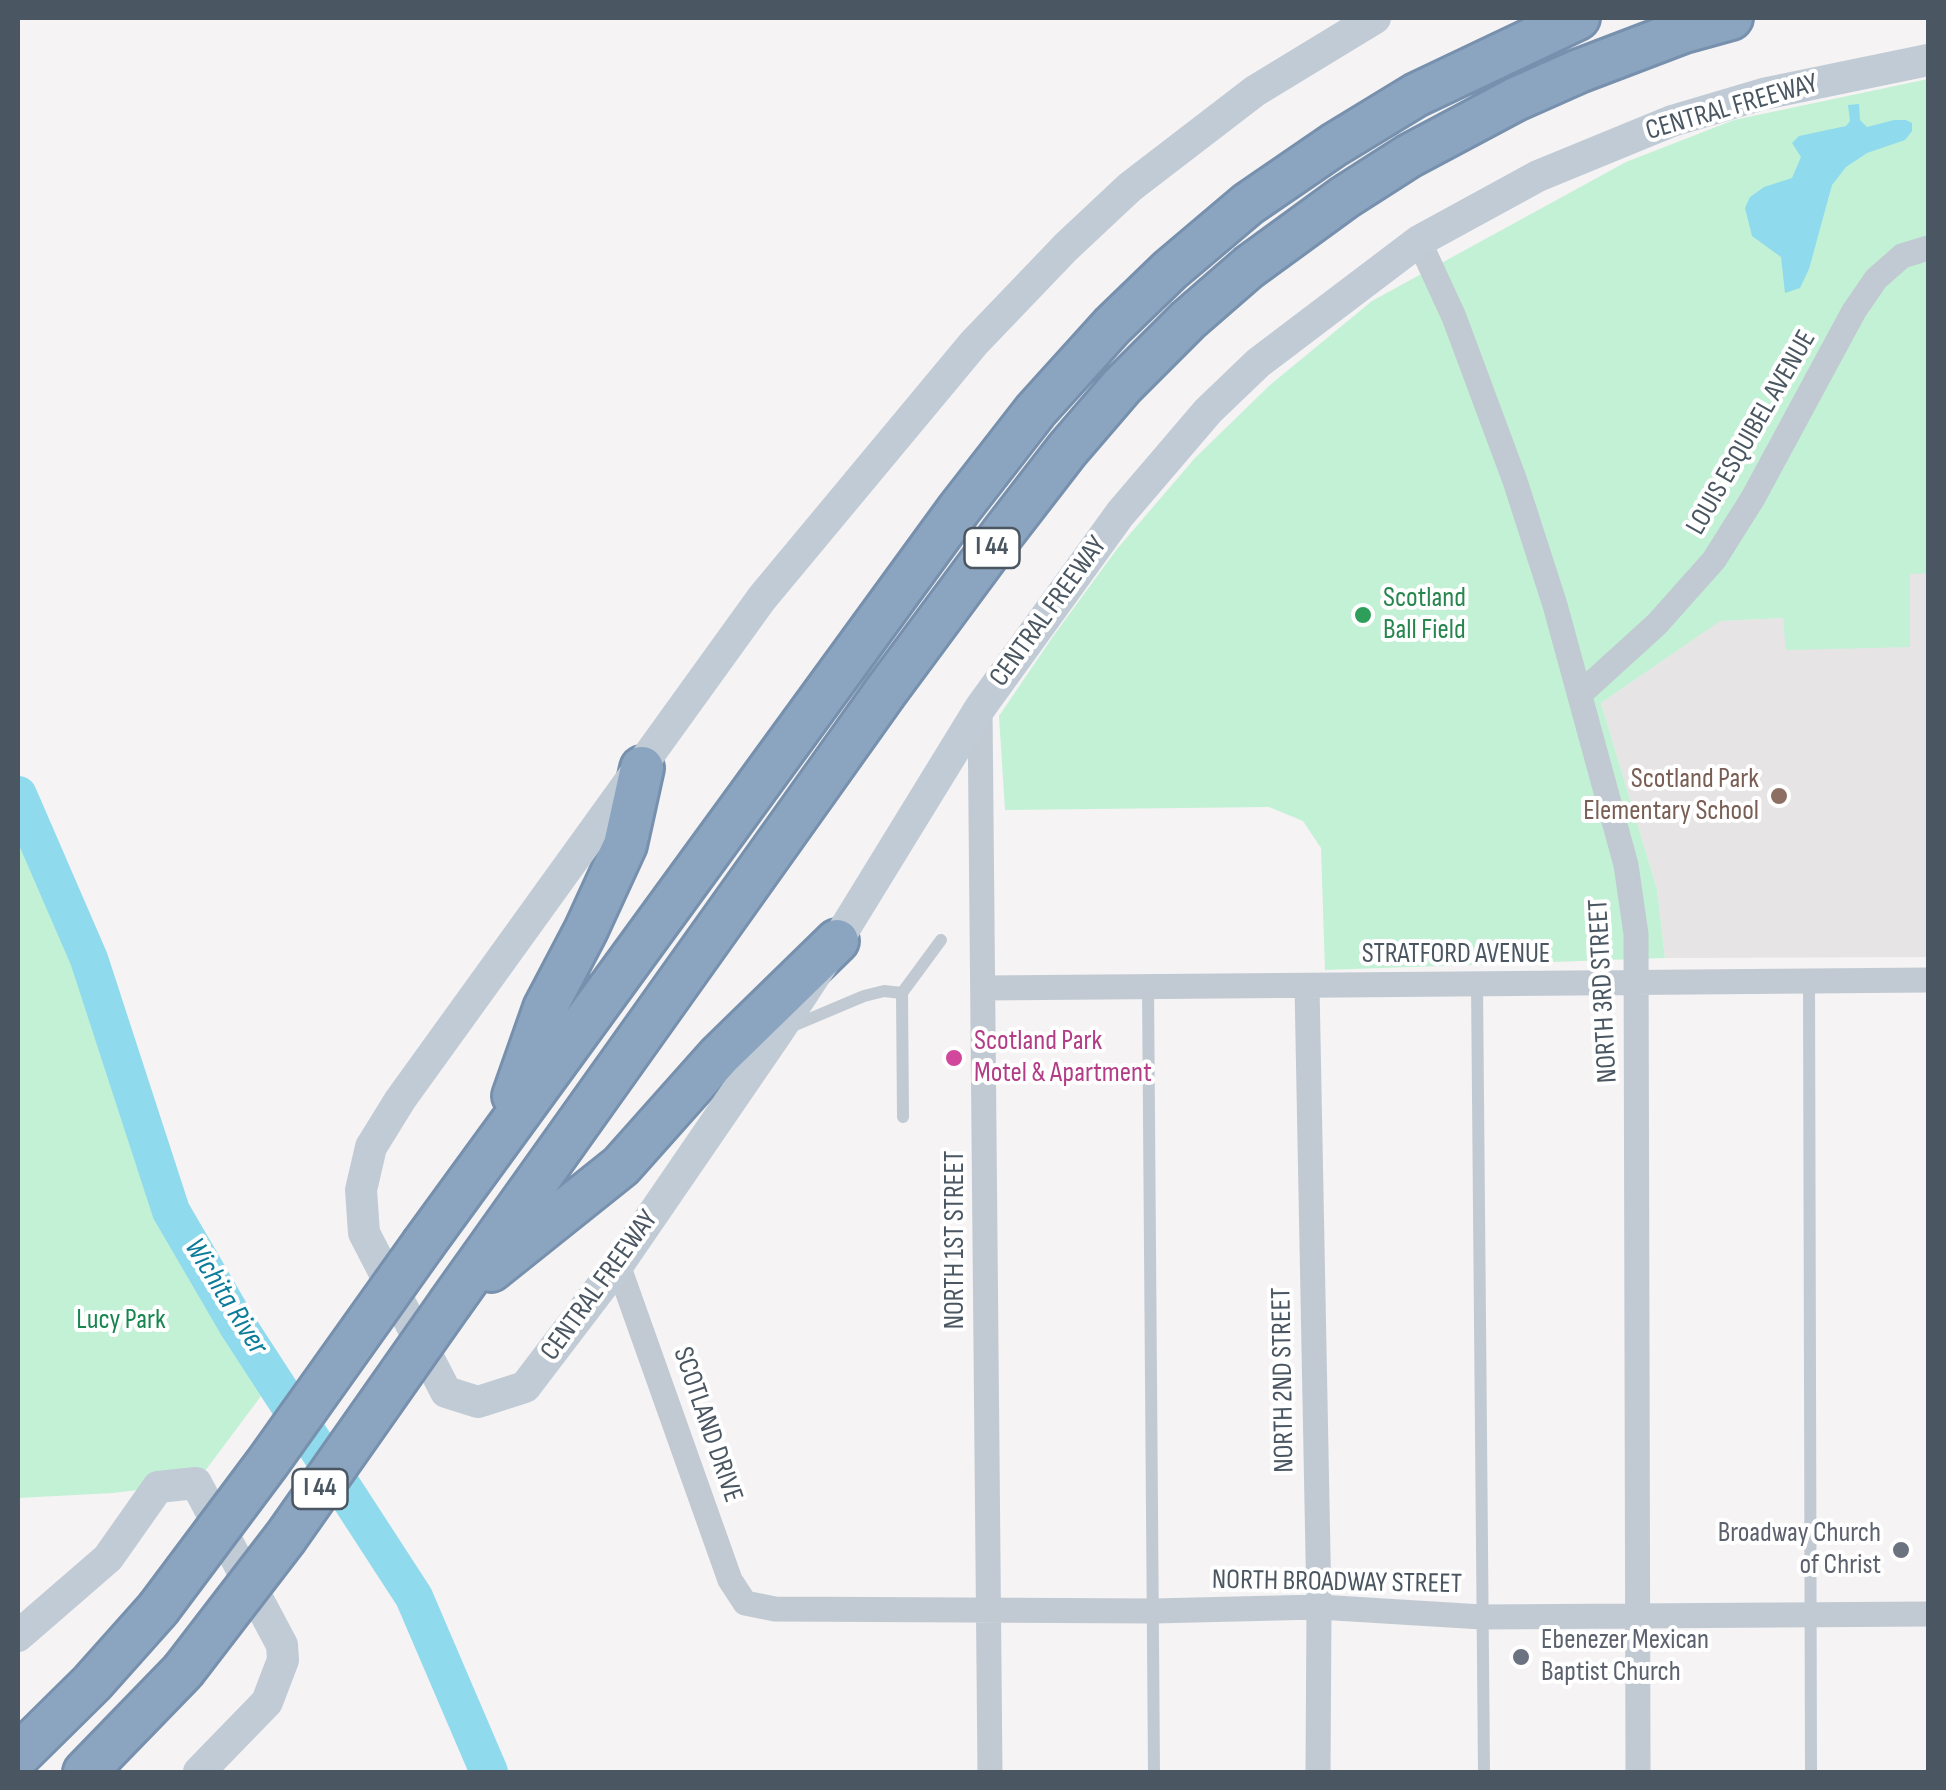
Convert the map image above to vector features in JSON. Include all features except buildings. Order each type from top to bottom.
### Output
[{"type":"highway","name":"I 44","points":[[18,1756],[92,1683],[158,1608],[959,508],[1036,410],[1112,326],[1248,204],[1334,145],[1416,96],[1578,18]]},
{"type":"highway","name":"I 44","points":[[85,1772],[182,1671],[286,1537],[874,707],[1100,412],[1188,320],[1249,268],[1408,156],[1563,78],[1684,30],[1731,18]]},
{"type":"highway","points":[[500,1138],[545,1008],[625,845],[642,768]]},
{"type":"highway","points":[[451,1302],[621,1166],[719,1056],[838,941]]},
{"type":"main road","name":"CENTRAL FREEWAY","points":[[1375,18],[1255,91],[1130,188],[1066,247],[974,343],[762,598],[400,1100],[370,1147],[361,1190],[364,1233],[446,1392],[478,1402],[524,1387],[618,1265],[777,1033],[980,708],[1120,514],[1208,411],[1258,363],[1418,241],[1538,176],[1672,121],[1763,94],[1928,60]]},
{"type":"main road","points":[[18,1636],[108,1558],[158,1487],[196,1483],[282,1645],[283,1660],[267,1702],[200,1772]]},
{"type":"street","name":"NORTH 3RD STREET","points":[[1418,241],[1454,317],[1516,480],[1626,864],[1639,983],[1638,1772]]},
{"type":"street","name":"LOUIS ESQUIBEL AVENUE","points":[[1580,694],[1657,624],[1714,560],[1753,498],[1854,311],[1876,279],[1902,256],[1928,248]]},
{"type":"street","name":"NORTH 1ST STREET","points":[[980,708],[990,1772]]},
{"type":"street","name":"STRATFORD AVENUE","points":[[984,988],[1928,980]]},
{"type":"street","name":"NORTH 2ND STREET","points":[[1307,986],[1319,1608],[1318,1772]]},
{"type":"street","name":"SCOTLAND DRIVE","points":[[618,1265],[730,1580],[745,1603]]},
{"type":"street","name":"NORTH BROADWAY STREET","points":[[745,1603],[775,1609],[1319,1608],[1482,1618],[1928,1614]]},
{"type":"lane","points":[[903,1116],[902,993],[942,940]]},
{"type":"lane","points":[[1809,981],[1811,1772]]},
{"type":"lane","points":[[1477,984],[1484,1772]]},
{"type":"lane","points":[[1148,987],[1154,1772]]},
{"type":"lane","points":[[777,1033],[864,996],[884,991],[902,993]]},
{"type":"shaded area","name":"Scotland Park Elementary School","points":[[1910,573],[1928,573],[1928,957],[1665,958],[1657,889],[1601,703],[1719,621],[1783,618],[1787,650]]},
{"type":"green space","points":[[1928,79],[1928,573],[1910,574],[1910,647],[1786,650],[1783,618],[1720,621],[1601,703],[1657,889],[1665,958],[1325,970],[1321,848],[1303,821],[1269,807],[1005,810],[999,716],[1054,635],[1117,549],[1195,458],[1270,385],[1372,301],[1626,162],[1734,120]]},
{"type":"green space","name":"Lucy Park","points":[[18,795],[89,959],[171,1211],[273,1380],[196,1483],[18,1498]]},
{"type":"water","points":[[1859,104],[1860,120],[1867,127],[1906,120],[1912,123],[1912,131],[1905,140],[1867,153],[1846,167],[1832,185],[1800,288],[1785,293],[1781,257],[1752,236],[1745,208],[1750,197],[1764,187],[1792,178],[1801,157],[1792,143],[1799,136],[1846,126],[1850,121],[1848,105]]},
{"type":"waterway","name":"Wichita River","points":[[18,795],[89,959],[171,1211],[238,1326],[414,1597],[489,1772]]},
{"type":"place","name":"Scotland Ball Field","points":[[1363,615]]},
{"type":"place","name":"Scotland Park Elementary School","points":[[1779,796]]},
{"type":"place","name":"Scotland Park Motel & Apartment","points":[[954,1058]]},
{"type":"place","name":"Broadway Church of Christ","points":[[1901,1550]]},
{"type":"place","name":"Ebenezer Mexican Baptist Church","points":[[1521,1657]]}]
